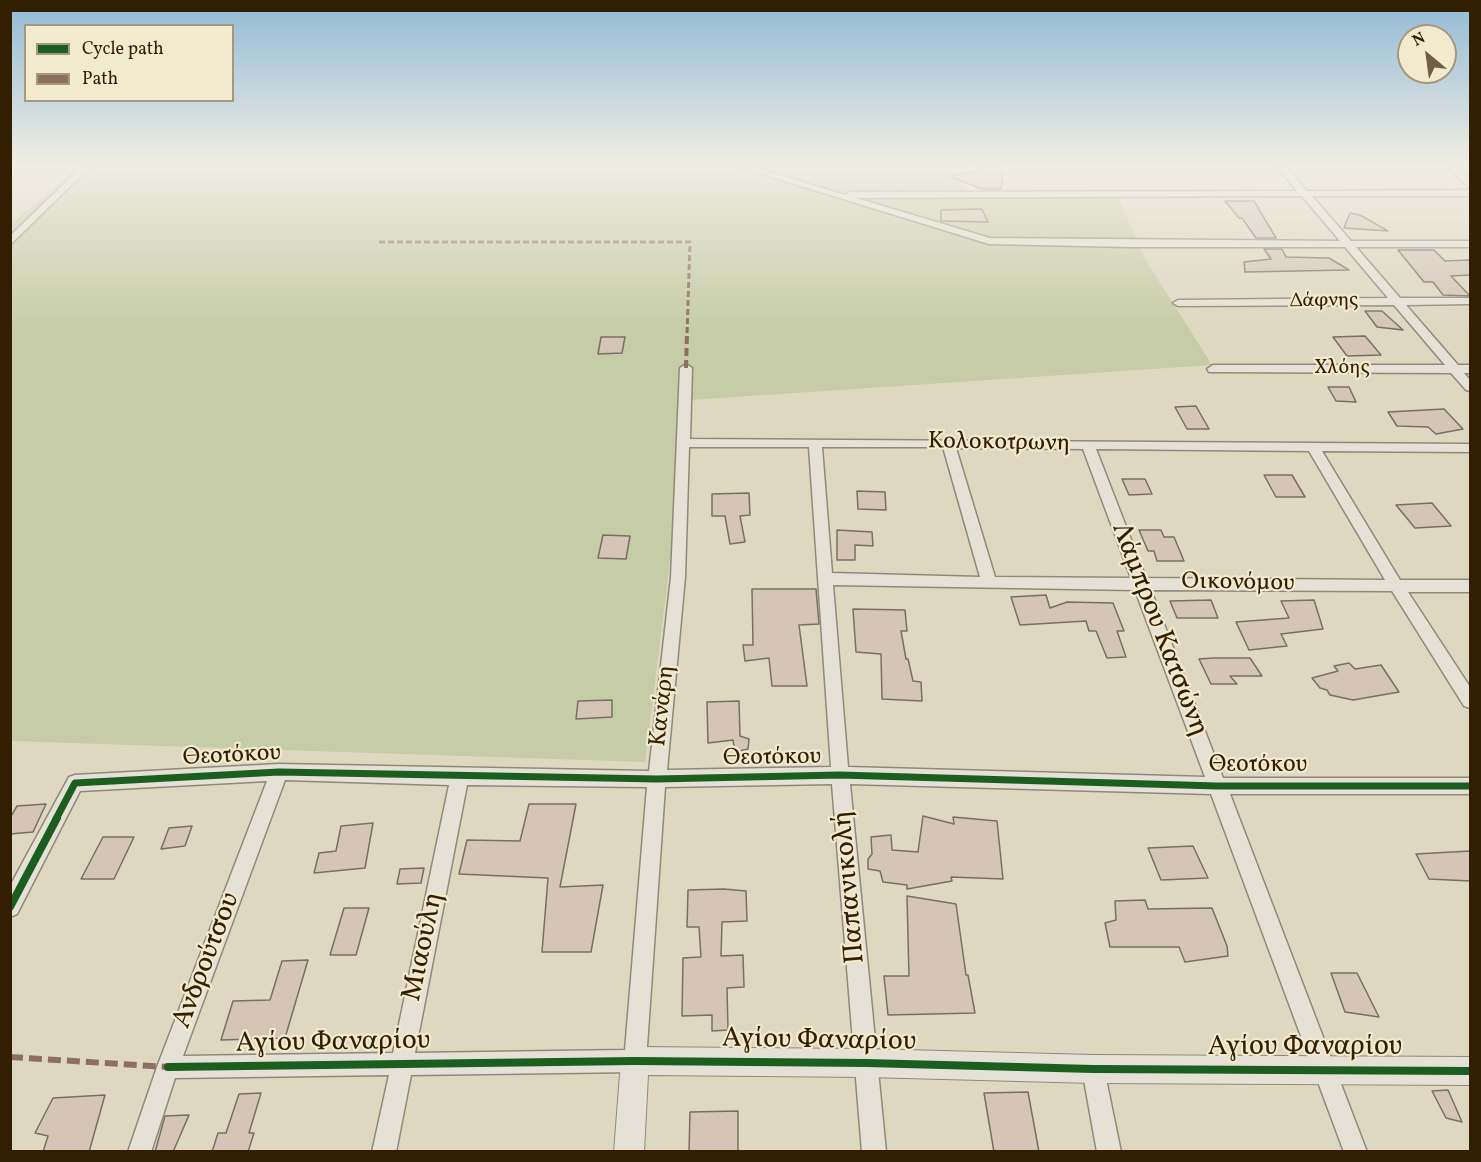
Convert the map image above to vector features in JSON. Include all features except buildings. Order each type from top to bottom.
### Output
[{"type":"street","points":[[10,242],[32,220]]},
{"type":"street","points":[[916,220],[971,237],[1011,243],[1470,244]]},
{"type":"street","points":[[1328,220],[1470,387]]},
{"type":"street","name":"Δάφνης","points":[[1178,303],[1470,301]]},
{"type":"street","name":"Κανάρη","points":[[629,1152],[657,779],[678,577],[686,369]]},
{"type":"street","name":"Χλόης","points":[[1213,369],[1470,369]]},
{"type":"street","name":"Κολοκοτρωνη","points":[[683,443],[1470,448]]},
{"type":"street","name":"Παπανικολή","points":[[815,443],[840,775],[874,1152]]},
{"type":"street","points":[[948,443],[989,583]]},
{"type":"street","name":"Λάμπρου Κατσώνη","points":[[1088,445],[1356,1152]]},
{"type":"street","points":[[1314,448],[1397,587],[1470,701]]},
{"type":"street","name":"Οικονόμου","points":[[826,579],[989,583],[1470,586]]},
{"type":"street","name":"Θεοτόκου","points":[[10,907],[75,783],[279,772],[657,779],[840,775],[1217,786],[1470,786]]},
{"type":"street","name":"Ανδρούτσου","points":[[139,1152],[168,1067],[279,772]]},
{"type":"street","name":"Μιαούλη","points":[[384,1152],[460,777]]},
{"type":"street","name":"Αγίου Φαναρίου","points":[[168,1067],[635,1061],[867,1063],[1093,1069],[1470,1071]]},
{"type":"street","points":[[1093,1069],[1109,1152]]},
{"type":"green space","points":[[15,220],[1128,220],[1145,259],[1212,365],[690,400],[645,762],[11,741],[11,224]]},
{"type":"marked path","points":[[379,242],[690,242],[686,368]]},
{"type":"marked path","points":[[10,1057],[168,1067]]},
{"type":"cycle path","points":[[10,907],[75,783],[279,772],[657,779],[840,775],[1217,786],[1470,786]]},
{"type":"cycle path","points":[[168,1067],[635,1061],[867,1063],[1093,1069],[1470,1071]]}]
